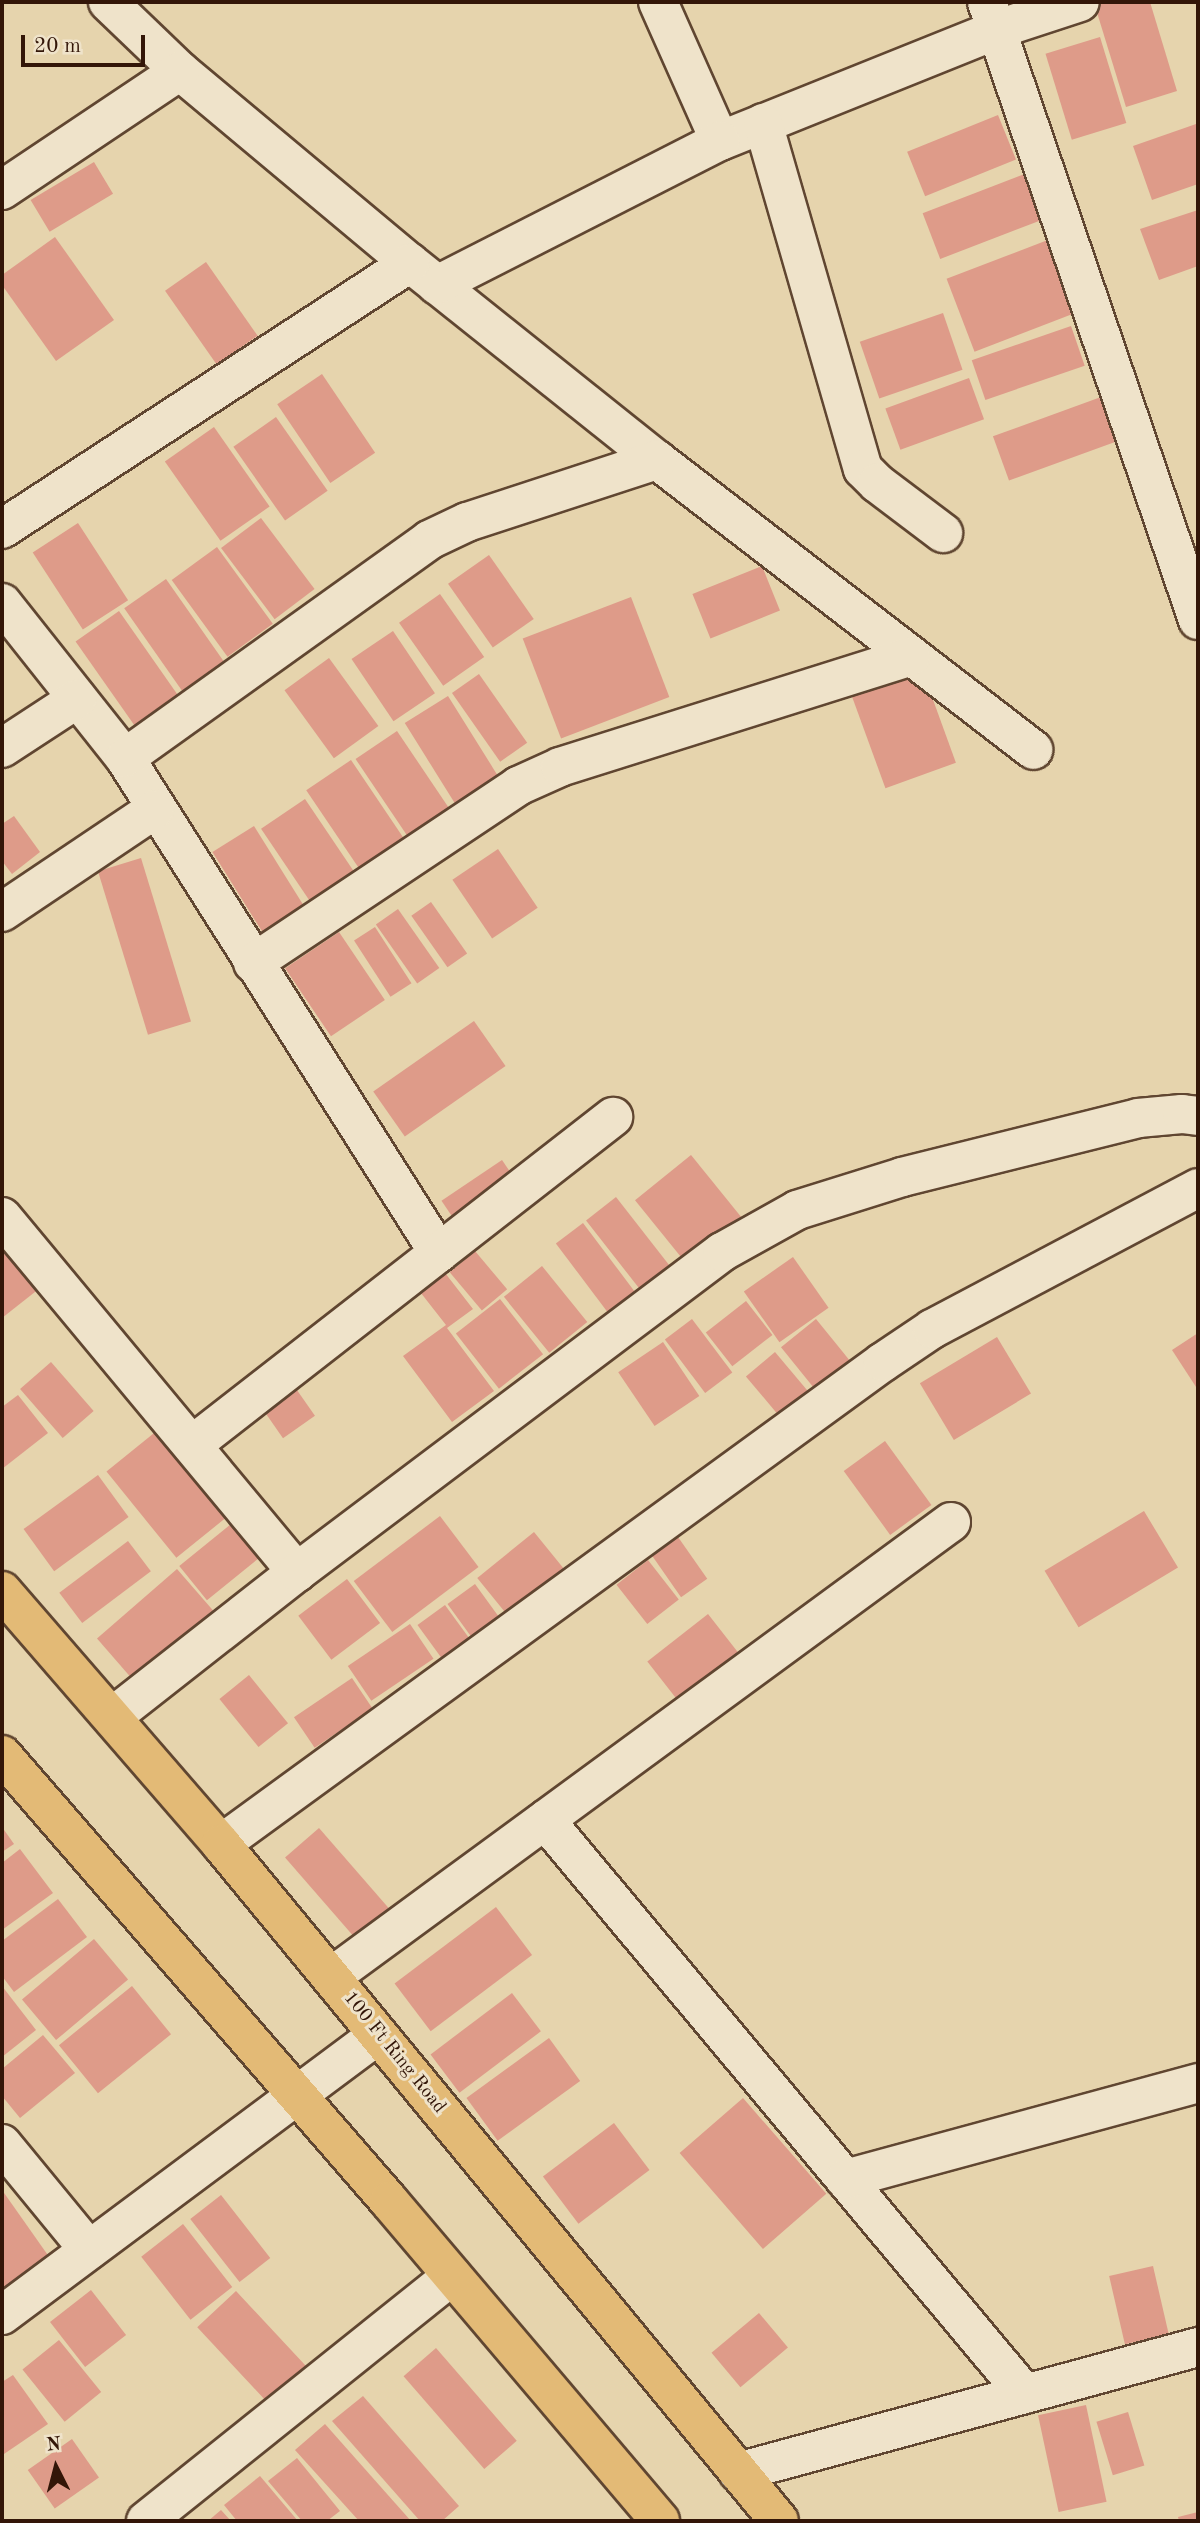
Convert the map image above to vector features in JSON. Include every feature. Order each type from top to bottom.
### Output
[{"type":"main road","name":"100 Ft Ring Road","points":[[2,1591],[220,1843],[779,2521]]},
{"type":"main road","points":[[2,1755],[453,2276],[660,2521]]},
{"type":"street","points":[[108,2],[180,71],[423,274],[657,460],[1033,750]]},
{"type":"street","points":[[658,2],[720,141]]},
{"type":"street","points":[[2,529],[423,274],[763,123],[993,15],[1080,2]]},
{"type":"street","points":[[993,15],[1198,620]]},
{"type":"street","points":[[2,190],[180,71]]},
{"type":"street","points":[[763,123],[863,469],[877,483],[943,533]]},
{"type":"street","points":[[125,758],[429,540],[467,522],[657,460]]},
{"type":"street","points":[[2,603],[125,758],[439,1253]]},
{"type":"street","points":[[254,963],[518,786],[560,767],[911,656]]},
{"type":"street","points":[[2,748],[77,699]]},
{"type":"street","points":[[2,912],[155,809]]},
{"type":"street","points":[[112,1717],[297,1572],[722,1252],[797,1210],[902,1177],[1138,1118],[1182,1114],[1198,1116]]},
{"type":"street","points":[[192,1445],[613,1117]]},
{"type":"street","points":[[220,1843],[932,1329],[1198,1188]]},
{"type":"street","points":[[2,1217],[297,1572]]},
{"type":"street","points":[[331,1977],[951,1522]]},
{"type":"street","points":[[545,1820],[1025,2394]]},
{"type":"street","points":[[2,2315],[378,2035]]},
{"type":"street","points":[[845,2179],[1198,2083]]},
{"type":"street","points":[[2,2144],[89,2250]]},
{"type":"street","points":[[146,2521],[453,2276]]},
{"type":"street","points":[[738,2472],[1198,2347]]},
{"type":"building","points":[[1108,2],[1150,2],[1177,91],[1126,107],[1095,6]]},
{"type":"building","points":[[1100,37],[1126,123],[1072,140],[1045,54]]},
{"type":"building","points":[[998,115],[1016,160],[925,196],[907,152]]},
{"type":"building","points":[[1196,124],[1198,184],[1152,200],[1133,146]]},
{"type":"building","points":[[94,162],[113,194],[50,232],[31,200]]},
{"type":"building","points":[[1030,172],[1048,218],[940,259],[923,213]]},
{"type":"building","points":[[1198,210],[1198,266],[1159,280],[1140,229]]},
{"type":"building","points":[[55,237],[114,320],[56,361],[2,285],[2,275]]},
{"type":"building","points":[[1053,238],[1081,311],[975,352],[947,279]]},
{"type":"building","points":[[206,262],[258,336],[217,364],[165,291]]},
{"type":"building","points":[[943,313],[963,370],[879,398],[860,342]]},
{"type":"building","points":[[1071,326],[1085,366],[985,400],[972,360]]},
{"type":"building","points":[[322,374],[375,453],[330,483],[277,404]]},
{"type":"building","points":[[969,378],[984,419],[900,450],[885,408]]},
{"type":"building","points":[[1101,397],[1117,441],[1009,480],[993,436]]},
{"type":"building","points":[[276,417],[328,491],[285,521],[233,447]]},
{"type":"building","points":[[214,427],[270,506],[220,541],[165,461]]},
{"type":"building","points":[[261,518],[315,589],[275,619],[221,548]]},
{"type":"building","points":[[78,523],[128,600],[83,630],[33,552]]},
{"type":"building","points":[[217,547],[273,624],[228,657],[172,580]]},
{"type":"building","points":[[489,555],[534,619],[493,648],[448,584]]},
{"type":"building","points":[[762,566],[780,611],[710,639],[692,594]]},
{"type":"building","points":[[166,579],[227,666],[185,695],[124,608]]},
{"type":"building","points":[[440,594],[484,657],[443,686],[399,623]]},
{"type":"building","points":[[631,597],[669,697],[561,738],[523,639]]},
{"type":"building","points":[[119,611],[181,699],[138,730],[76,641]]},
{"type":"building","points":[[393,631],[435,693],[393,721],[352,659]]},
{"type":"building","points":[[329,658],[378,726],[334,758],[285,690]]},
{"type":"building","points":[[920,664],[956,763],[885,788],[850,690]]},
{"type":"building","points":[[479,674],[527,743],[500,762],[452,693]]},
{"type":"building","points":[[448,696],[499,777],[456,804],[405,723]]},
{"type":"building","points":[[397,731],[450,809],[408,837],[356,759]]},
{"type":"building","points":[[351,760],[407,843],[362,873],[306,790]]},
{"type":"building","points":[[305,799],[356,875],[313,905],[261,829]]},
{"type":"building","points":[[14,816],[40,852],[12,874],[2,861],[2,824]]},
{"type":"building","points":[[254,826],[308,912],[266,938],[212,852]]},
{"type":"building","points":[[498,849],[538,908],[492,939],[452,880]]},
{"type":"building","points":[[141,858],[191,1022],[148,1035],[98,871]]},
{"type":"building","points":[[431,902],[467,954],[447,967],[411,916]]},
{"type":"building","points":[[398,909],[439,968],[417,983],[376,924]]},
{"type":"building","points":[[375,927],[411,983],[391,997],[354,941]]},
{"type":"building","points":[[339,932],[385,1000],[331,1036],[285,968]]},
{"type":"building","points":[[474,1021],[506,1066],[405,1137],[373,1092]]},
{"type":"building","points":[[691,1155],[743,1219],[687,1264],[635,1200]]},
{"type":"building","points":[[502,1160],[520,1187],[459,1227],[441,1201]]},
{"type":"building","points":[[616,1197],[671,1268],[641,1291],[586,1220]]},
{"type":"building","points":[[583,1223],[638,1296],[611,1317],[556,1243]]},
{"type":"building","points":[[2,1241],[40,1288],[2,1318]]},
{"type":"building","points":[[475,1251],[507,1289],[482,1311],[450,1272]]},
{"type":"building","points":[[793,1257],[829,1308],[779,1342],[744,1291]]},
{"type":"building","points":[[542,1266],[587,1322],[549,1353],[504,1297]]},
{"type":"building","points":[[442,1269],[473,1309],[447,1328],[494,1391],[452,1422],[403,1356],[446,1325],[417,1288]]},
{"type":"building","points":[[500,1299],[543,1354],[499,1389],[456,1333]]},
{"type":"building","points":[[746,1301],[772,1335],[732,1366],[706,1332]]},
{"type":"building","points":[[692,1319],[732,1373],[705,1393],[665,1339]]},
{"type":"building","points":[[816,1319],[859,1373],[824,1401],[781,1347]]},
{"type":"building","points":[[1198,1333],[1198,1390],[1172,1350]]},
{"type":"building","points":[[997,1337],[1031,1394],[954,1440],[920,1383]]},
{"type":"building","points":[[663,1342],[699,1396],[655,1426],[618,1372]]},
{"type":"building","points":[[775,1352],[809,1393],[780,1417],[746,1376]]},
{"type":"building","points":[[51,1362],[94,1411],[63,1438],[20,1389]]},
{"type":"building","points":[[292,1383],[315,1416],[283,1438],[260,1405]]},
{"type":"building","points":[[18,1395],[48,1433],[2,1469],[2,1407]]},
{"type":"building","points":[[164,1425],[234,1511],[176,1558],[106,1472]]},
{"type":"building","points":[[885,1441],[931,1505],[890,1535],[844,1471]]},
{"type":"building","points":[[98,1475],[129,1517],[54,1571],[24,1529]]},
{"type":"building","points":[[1144,1511],[1178,1568],[1079,1627],[1045,1571]]},
{"type":"building","points":[[440,1516],[479,1567],[392,1632],[354,1581]]},
{"type":"building","points":[[236,1520],[264,1554],[207,1600],[179,1566]]},
{"type":"building","points":[[534,1532],[565,1571],[509,1617],[477,1578]]},
{"type":"building","points":[[678,1537],[707,1579],[681,1597],[652,1555]]},
{"type":"building","points":[[128,1541],[151,1571],[82,1623],[59,1593]]},
{"type":"building","points":[[648,1560],[679,1599],[647,1624],[616,1585]]},
{"type":"building","points":[[177,1569],[213,1611],[133,1680],[97,1639]]},
{"type":"building","points":[[347,1579],[380,1623],[331,1660],[298,1616]]},
{"type":"building","points":[[475,1584],[507,1628],[479,1648],[447,1604]]},
{"type":"building","points":[[445,1605],[479,1651],[451,1671],[417,1625]]},
{"type":"building","points":[[708,1614],[741,1657],[681,1704],[647,1661]]},
{"type":"building","points":[[410,1624],[433,1659],[371,1701],[348,1666]]},
{"type":"building","points":[[249,1675],[288,1723],[258,1747],[219,1699]]},
{"type":"building","points":[[352,1678],[373,1709],[315,1748],[294,1717]]},
{"type":"building","points":[[2,1827],[14,1844],[2,1852]]},
{"type":"building","points":[[319,1828],[398,1919],[364,1948],[285,1858]]},
{"type":"building","points":[[20,1849],[53,1893],[2,1930],[2,1863]]},
{"type":"building","points":[[58,1899],[87,1937],[14,1992],[2,1976],[2,1941]]},
{"type":"building","points":[[496,1907],[532,1955],[431,2031],[395,1983]]},
{"type":"building","points":[[94,1939],[128,1980],[56,2040],[22,1999]]},
{"type":"building","points":[[2,1986],[36,2030],[2,2057]]},
{"type":"building","points":[[132,1986],[171,2034],[98,2093],[59,2045]]},
{"type":"building","points":[[512,1993],[541,2031],[459,2093],[431,2054]]},
{"type":"building","points":[[43,2035],[75,2073],[20,2118],[2,2096],[2,2069]]},
{"type":"building","points":[[549,2038],[580,2081],[498,2141],[466,2098]]},
{"type":"building","points":[[743,2098],[826,2194],[763,2249],[680,2153]]},
{"type":"building","points":[[614,2123],[650,2170],[578,2224],[543,2177]]},
{"type":"building","points":[[2,2190],[52,2261],[2,2296]]},
{"type":"building","points":[[221,2195],[270,2258],[240,2282],[190,2219]]},
{"type":"building","points":[[183,2224],[232,2287],[190,2320],[141,2257]]},
{"type":"building","points":[[1153,2266],[1169,2334],[1125,2344],[1109,2276]]},
{"type":"building","points":[[91,2290],[126,2335],[85,2367],[50,2322]]},
{"type":"building","points":[[236,2291],[308,2369],[270,2405],[197,2327]]},
{"type":"building","points":[[759,2313],[788,2347],[740,2387],[712,2353]]},
{"type":"building","points":[[59,2340],[101,2392],[65,2422],[22,2370]]},
{"type":"building","points":[[436,2348],[517,2441],[484,2469],[404,2376]]},
{"type":"building","points":[[13,2375],[48,2424],[4,2454],[2,2382]]},
{"type":"building","points":[[363,2396],[459,2506],[442,2521],[420,2521],[332,2421]]},
{"type":"building","points":[[1086,2405],[1107,2502],[1059,2512],[1038,2415]]},
{"type":"building","points":[[1128,2412],[1144,2466],[1113,2475],[1096,2422]]},
{"type":"building","points":[[325,2424],[411,2521],[359,2521],[295,2450]]},
{"type":"building","points":[[72,2439],[99,2478],[55,2508],[28,2470]]},
{"type":"building","points":[[297,2458],[340,2511],[327,2521],[302,2521],[268,2481]]},
{"type":"building","points":[[260,2476],[298,2521],[237,2521],[224,2505]]},
{"type":"building","points":[[221,2510],[231,2521],[208,2521]]},
{"type":"building","points":[[1198,2512],[1198,2521],[1179,2521],[1178,2517]]}]
